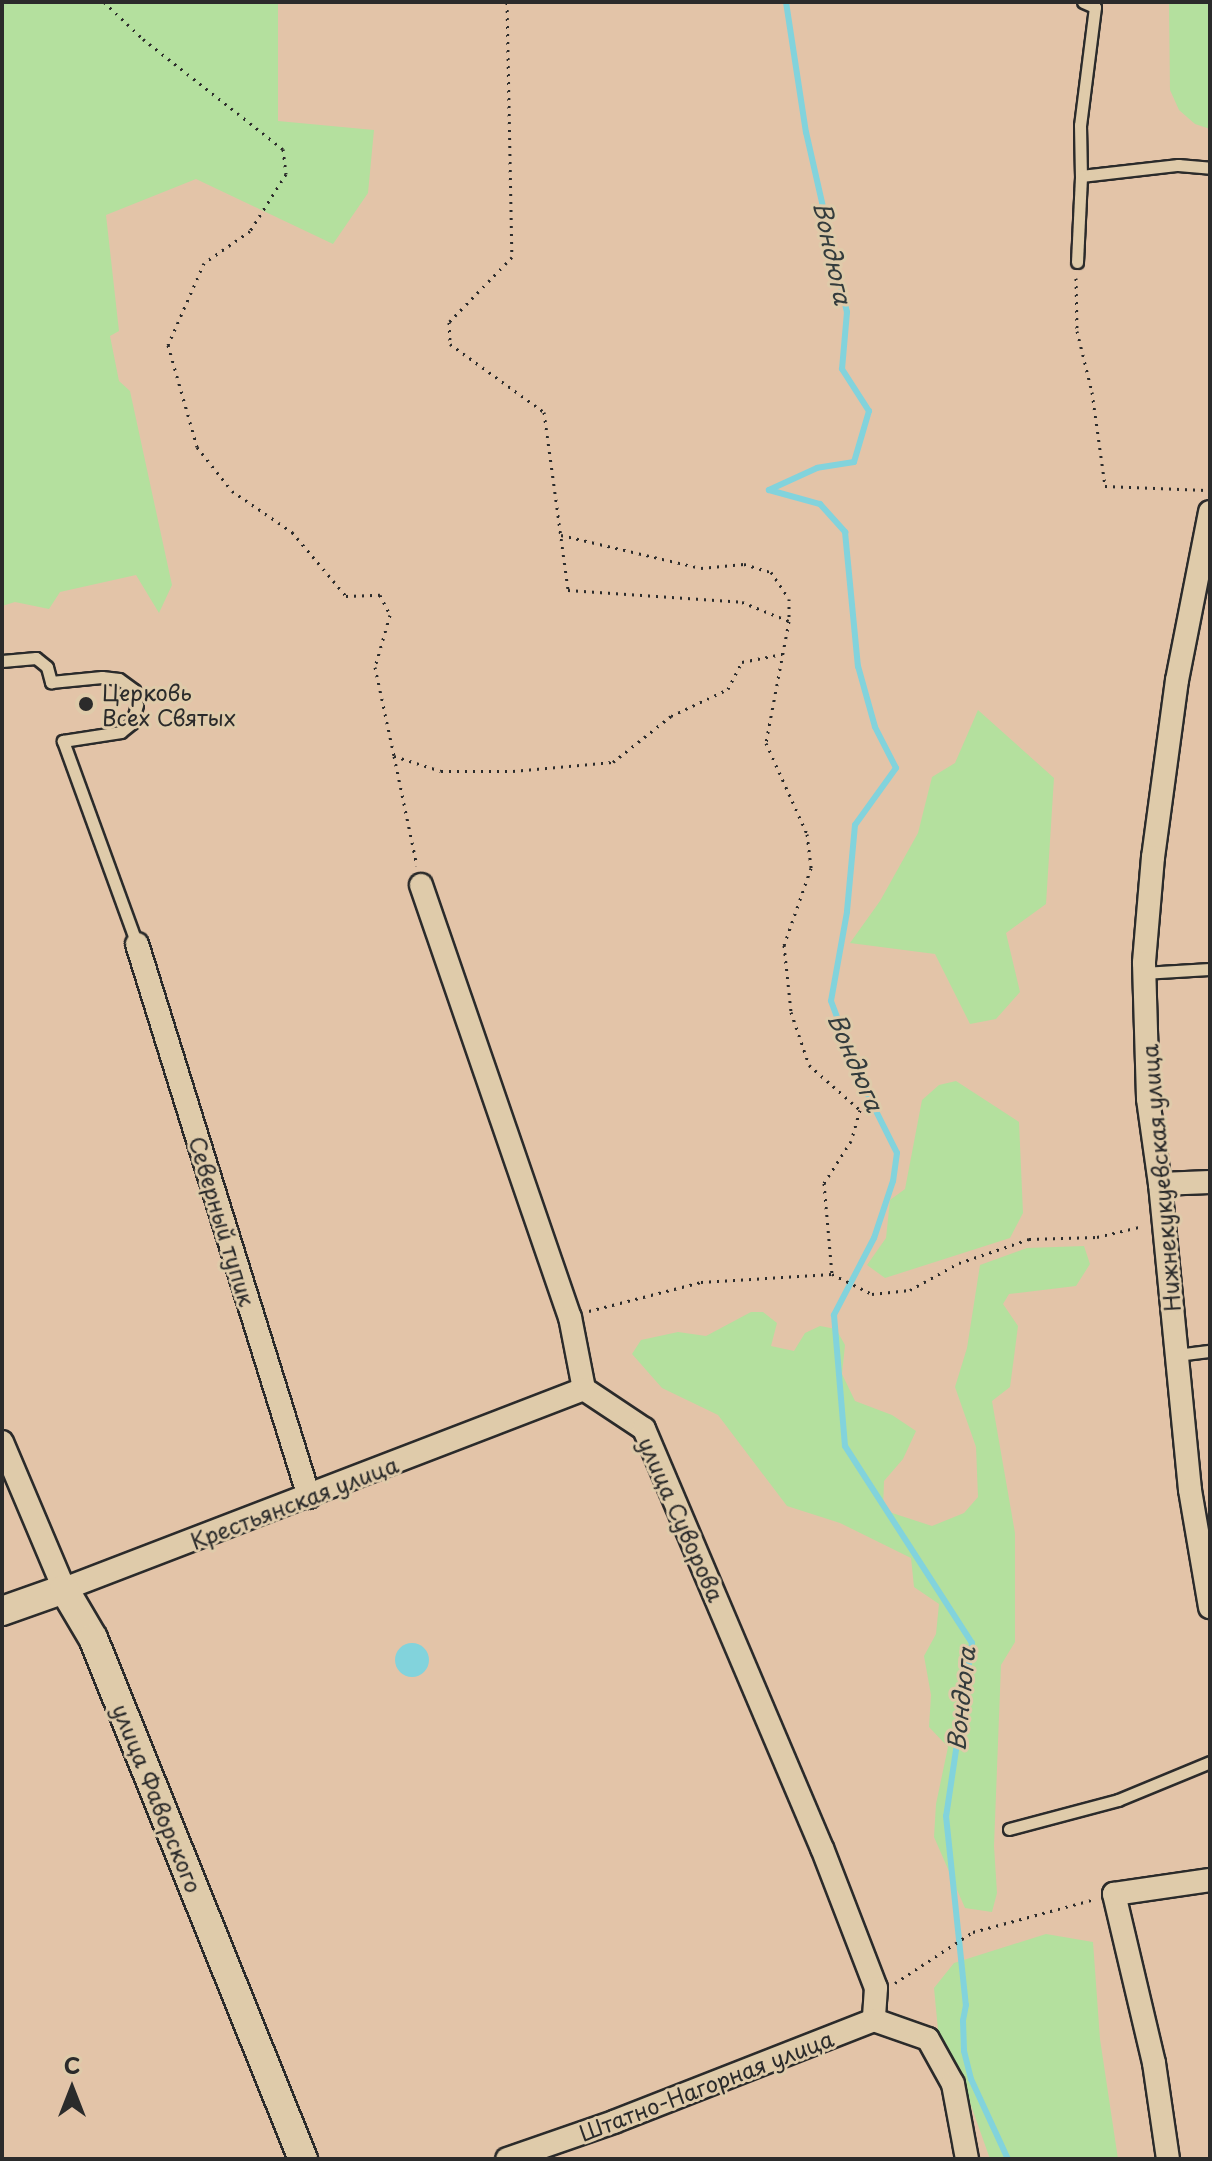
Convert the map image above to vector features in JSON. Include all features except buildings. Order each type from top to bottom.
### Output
[{"type":"street","name":"Нижнекукуевская улица","points":[[1210,512],[1177,680],[1153,857],[1144,973],[1148,1099],[1160,1184],[1190,1490],[1210,1607]]},
{"type":"street","points":[[421,885],[570,1317],[584,1389]]},
{"type":"street","name":"Северный тупик","points":[[137,944],[309,1497]]},
{"type":"street","points":[[1160,1184],[1210,1182]]},
{"type":"street","name":"Крестьянская улица","points":[[2,1611],[309,1497],[584,1389]]},
{"type":"street","name":"улица Суворова","points":[[584,1389],[644,1429],[822,1848],[876,1988],[874,2020]]},
{"type":"street","name":"улица Фаворского","points":[[2,1442],[64,1589],[93,1638],[303,2159]]},
{"type":"street","points":[[1168,2159],[1154,2063],[1114,1894],[1210,1880]]},
{"type":"street","points":[[874,2020],[928,2039],[953,2084],[967,2159]]},
{"type":"street","name":"Штатно-Нагорная улица","points":[[507,2159],[614,2122],[874,2020]]},
{"type":"lane","points":[[1077,262],[1080,125],[1095,7],[1083,2]]},
{"type":"lane","points":[[1081,176],[1178,165],[1210,168]]},
{"type":"lane","points":[[2,661],[36,658],[47,667],[51,682],[102,677],[119,679],[134,690],[137,705],[132,723],[121,732],[63,741],[137,944]]},
{"type":"lane","points":[[1144,973],[1210,969]]},
{"type":"lane","points":[[1176,1355],[1210,1351]]},
{"type":"lane","points":[[1009,1829],[1118,1800],[1210,1762]]},
{"type":"path","points":[[104,2],[143,39],[283,149],[286,174],[250,231],[204,263],[168,345],[197,447],[232,491],[292,532],[346,596],[380,595],[390,615],[375,667],[421,885]]},
{"type":"path","points":[[507,2],[512,257],[449,322],[450,344],[544,412],[568,590],[742,602],[789,621]]},
{"type":"path","points":[[1077,262],[1074,300],[1077,331],[1092,392],[1105,486],[1210,491]]},
{"type":"path","points":[[561,535],[701,568],[744,564],[771,572],[789,599],[789,621],[766,743],[807,834],[811,868],[784,945],[791,1012],[809,1065],[860,1110],[851,1141],[824,1183],[832,1274]]},
{"type":"path","points":[[394,756],[441,771],[513,771],[613,762],[671,716],[728,689],[742,662],[782,654]]},
{"type":"path","points":[[570,1317],[627,1298],[701,1282],[832,1274],[872,1294],[910,1290],[959,1263],[1029,1239],[1097,1237],[1134,1230]]},
{"type":"path","points":[[902,1981],[973,1932],[1114,1894]]},
{"type":"green space","points":[[2,2],[278,2],[278,121],[374,130],[368,193],[333,244],[196,179],[106,215],[119,331],[110,336],[119,381],[130,391],[172,585],[159,613],[136,575],[60,592],[49,609],[15,602],[2,606]]},
{"type":"green space","points":[[1169,2],[1210,2],[1210,129],[1195,124],[1179,110],[1170,90]]},
{"type":"green space","points":[[978,710],[1054,778],[1046,904],[1006,933],[1020,992],[996,1019],[970,1024],[935,954],[850,943],[880,901],[918,833],[932,777],[955,763]]},
{"type":"green space","points":[[956,1081],[1019,1122],[1023,1213],[1010,1238],[885,1278],[867,1265],[886,1238],[890,1200],[905,1189],[922,1100],[939,1085]]},
{"type":"green space","points":[[1084,1246],[1090,1264],[1076,1286],[1009,1294],[1003,1304],[1018,1326],[1010,1387],[992,1401],[1015,1533],[1015,1642],[1001,1665],[994,1846],[997,1893],[992,1912],[965,1908],[934,1837],[936,1804],[948,1747],[929,1727],[931,1695],[924,1656],[936,1634],[939,1604],[914,1587],[911,1558],[840,1523],[787,1506],[718,1415],[662,1388],[632,1354],[641,1340],[678,1332],[706,1336],[751,1312],[763,1312],[777,1323],[771,1346],[794,1351],[805,1333],[820,1326],[836,1329],[845,1345],[842,1374],[855,1401],[892,1415],[916,1431],[903,1459],[884,1481],[883,1510],[932,1526],[964,1513],[978,1497],[976,1447],[955,1387],[967,1348],[980,1265],[1027,1248]]},
{"type":"green space","points":[[1046,1934],[1093,1942],[1100,2039],[1118,2159],[990,2159],[962,2080],[938,2030],[934,1988],[954,1963]]},
{"type":"water","points":[[412,1643],[424,1648],[429,1660],[424,1672],[412,1677],[400,1672],[395,1660],[400,1648]]},
{"type":"waterway","name":"Вондюга","points":[[786,2],[806,132],[847,312],[842,369],[869,411],[854,462],[817,468],[769,490],[820,504],[845,532],[858,666],[875,727],[896,768],[855,825],[847,912],[831,1001],[861,1081],[897,1153],[893,1181],[874,1238],[834,1315],[845,1446],[972,1643],[946,1816],[966,2005],[964,2051],[971,2079],[1008,2159]]},
{"type":"place","name":"Церковь Всех Святых","points":[[86,704]]}]
